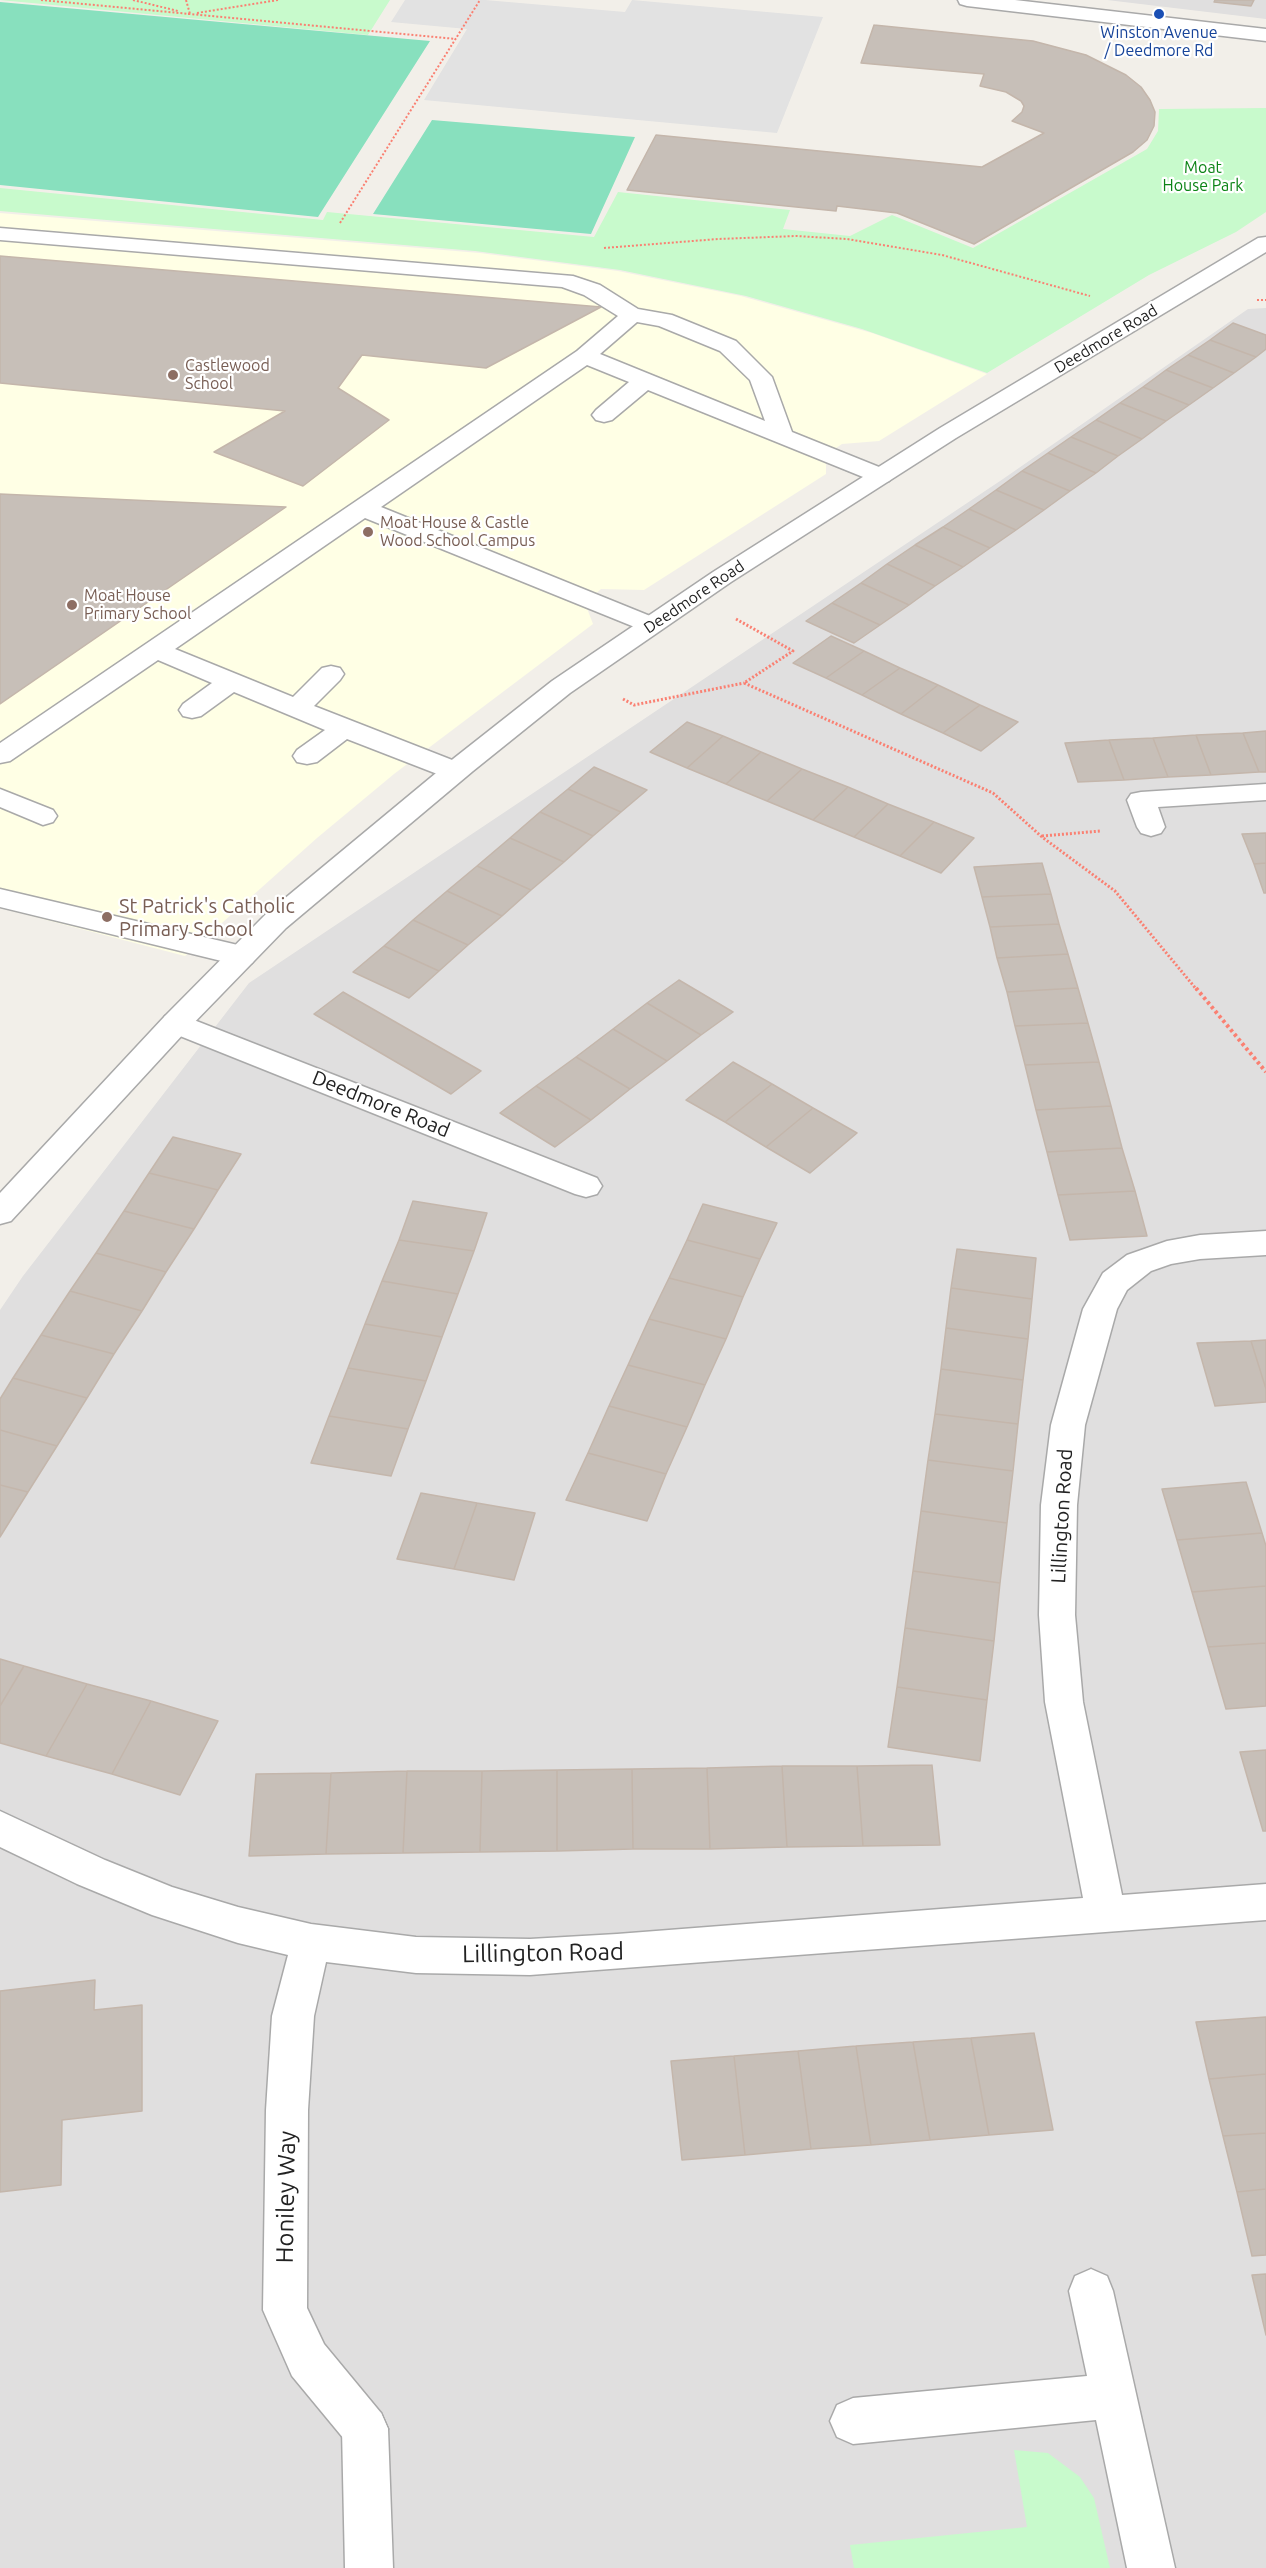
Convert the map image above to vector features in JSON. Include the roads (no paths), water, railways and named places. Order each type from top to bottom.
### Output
[{"type":"street","points":[[967,0],[1266,35]]},
{"type":"street","points":[[0,234],[565,281],[592,290],[632,315],[664,320],[728,346],[761,377],[782,436]]},
{"type":"street","name":"Deedmore Road","points":[[0,1213],[176,1023],[276,921],[455,771],[578,675],[698,594],[948,433],[1266,243]]},
{"type":"street","points":[[0,755],[585,356],[632,315]]},
{"type":"street","points":[[585,356],[881,476]]},
{"type":"street","points":[[604,415],[645,380]]},
{"type":"street","points":[[363,508],[651,625]]},
{"type":"street","points":[[156,650],[455,771]]},
{"type":"street","points":[[297,708],[331,674]]},
{"type":"street","points":[[192,710],[232,681]]},
{"type":"street","points":[[307,756],[344,728]]},
{"type":"street","points":[[1151,826],[1141,800],[1266,792]]},
{"type":"street","points":[[0,797],[43,816]]},
{"type":"street","points":[[0,898],[242,956]]},
{"type":"street","name":"Deedmore Road","points":[[176,1023],[586,1186]]},
{"type":"street","name":"Lillington Road","points":[[1106,1914],[1064,1702],[1057,1615],[1059,1505],[1068,1425],[1100,1309],[1115,1282],[1139,1263],[1167,1253],[1200,1247],[1266,1243]]},
{"type":"street","name":"Lillington Road","points":[[4,1837],[166,1903],[238,1925],[311,1942],[416,1955],[530,1957],[1266,1902]]},
{"type":"street","name":"Honiley Way","points":[[311,1942],[293,2016],[287,2109],[285,2310],[308,2360],[365,2429],[369,2568]]},
{"type":"street","points":[[1091,2291],[1151,2568]]},
{"type":"street","points":[[853,2421],[1114,2396]]},
{"type":"place","name":"Winston Avenue / Deedmore Rd","points":[[1159,14]]},
{"type":"place","name":"Castlewood School","points":[[173,375]]},
{"type":"place","name":"Moat House & Castle Wood School Campus","points":[[368,532]]},
{"type":"place","name":"Moat House Primary School","points":[[72,605]]},
{"type":"place","name":"St Patrick's Catholic Primary School","points":[[107,917]]},
{"type":"park label","name":"Moat House Park","points":[[1203,177]]}]
